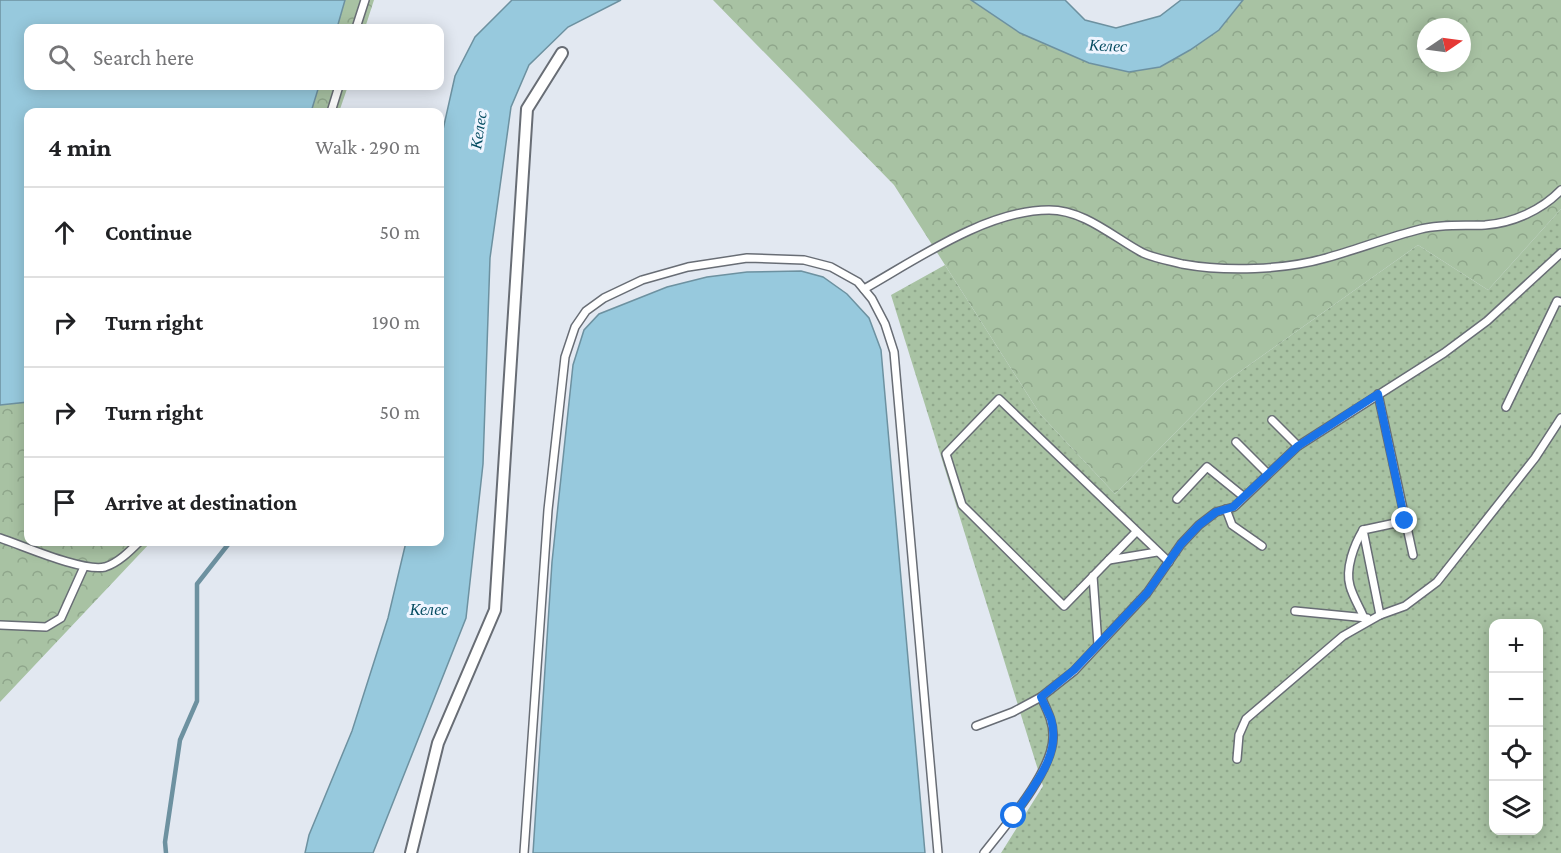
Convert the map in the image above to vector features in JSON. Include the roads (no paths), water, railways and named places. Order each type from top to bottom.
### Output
[{"type":"street","points":[[411,853],[438,743],[495,610],[526,110],[562,53]]},
{"type":"lane","points":[[357,24],[364,0]]},
{"type":"lane","points":[[331,108],[338,90]]},
{"type":"lane","points":[[864,290],[975,228],[1014,214],[1051,210],[1078,216],[1145,254],[1182,264],[1221,269],[1276,266],[1323,259],[1423,229],[1488,225],[1525,215],[1550,201],[1561,190]]},
{"type":"lane","points":[[976,726],[1013,712],[1041,697],[1074,670],[1147,593],[1181,544],[1199,525],[1216,512],[1233,507],[1298,446],[1444,353],[1487,321],[1561,253]]},
{"type":"lane","points":[[524,853],[548,510],[565,357],[575,327],[586,311],[604,298],[642,280],[688,267],[747,258],[804,260],[831,267],[858,282],[872,299],[885,324],[894,352],[938,853]]},
{"type":"lane","points":[[1506,407],[1557,301],[1561,302]]},
{"type":"lane","points":[[1378,394],[1413,555]]},
{"type":"lane","points":[[1136,532],[1064,606],[962,505],[946,454],[999,399],[1169,562]]},
{"type":"lane","points":[[1237,759],[1239,735],[1246,719],[1343,636],[1377,617],[1405,606],[1437,582],[1535,458],[1561,418]]},
{"type":"lane","points":[[1272,420],[1298,446]]},
{"type":"lane","points":[[1236,442],[1268,474]]},
{"type":"lane","points":[[1177,499],[1207,467],[1244,497]]},
{"type":"lane","points":[[1226,509],[1232,525],[1262,546]]},
{"type":"lane","points":[[1364,618],[1350,588],[1348,576],[1355,543],[1363,530],[1405,521]]},
{"type":"lane","points":[[1363,530],[1377,617]]},
{"type":"lane","points":[[0,538],[84,567],[105,567],[135,546]]},
{"type":"lane","points":[[1109,560],[1157,552]]},
{"type":"lane","points":[[0,624],[46,627],[61,618],[84,567]]},
{"type":"lane","points":[[1093,576],[1098,645]]},
{"type":"lane","points":[[1295,611],[1364,618],[1377,617]]},
{"type":"lane","points":[[984,853],[1014,816],[1050,758],[1053,737],[1051,720],[1041,697]]},
{"type":"water","points":[[0,0],[345,0],[338,24],[24,24],[24,90],[318,90],[312,108],[24,108],[24,402],[0,405]]},
{"type":"water","name":"Келес","points":[[512,0],[621,0],[568,27],[529,65],[511,107],[490,258],[483,464],[466,618],[373,853],[305,853],[309,835],[352,731],[388,618],[405,546],[444,546],[444,125],[455,76],[475,37]]},
{"type":"water","name":"Келес","points":[[971,0],[1065,0],[1085,20],[1116,28],[1160,16],[1181,0],[1243,0],[1219,30],[1190,50],[1160,67],[1129,72],[1089,63],[1020,33]]},
{"type":"water","points":[[801,271],[823,277],[847,294],[869,318],[881,350],[925,853],[533,853],[552,562],[573,365],[584,330],[599,314],[667,287],[707,277],[747,272]]},
{"type":"waterway","points":[[166,853],[165,842],[180,740],[197,701],[197,584],[227,546]]}]
